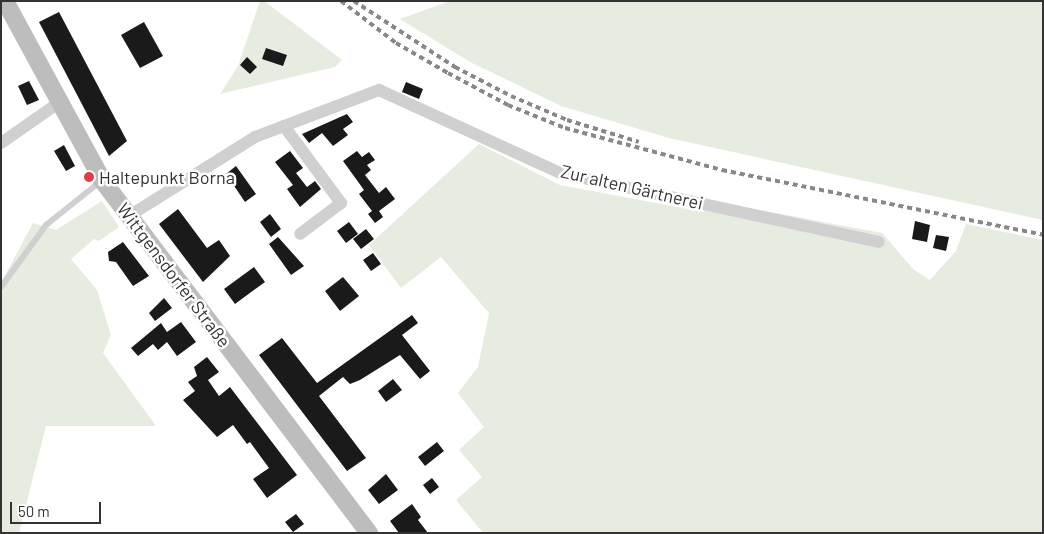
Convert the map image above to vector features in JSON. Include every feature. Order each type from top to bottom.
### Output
[{"type":"street","name":"Wittgensdorfer Straße","points":[[5,7],[102,180],[369,533]]},
{"type":"street","name":"Zur alten Gärtnerei","points":[[130,216],[255,137],[378,90],[560,172],[879,242]]},
{"type":"street","points":[[1,143],[58,104]]},
{"type":"street","points":[[284,126],[341,203],[300,234]]},
{"type":"lane","points":[[1,287],[46,225],[102,180]]},
{"type":"shaded area","points":[[260,1],[264,1],[342,60],[335,67],[220,94],[238,66]]},
{"type":"shaded area","points":[[450,1],[1043,1],[1043,220],[669,138],[561,106],[470,62],[400,19]]},
{"type":"shaded area","points":[[479,144],[560,185],[704,212],[706,200],[882,233],[914,270],[930,280],[956,251],[966,224],[1043,240],[1043,533],[483,533],[456,500],[482,477],[459,450],[484,427],[458,393],[478,367],[489,313],[441,257],[401,288],[369,245]]},
{"type":"shaded area","points":[[102,201],[119,227],[99,241],[94,239],[71,259],[97,290],[111,335],[103,353],[156,426],[46,426],[19,533],[1,533],[1,283],[33,223],[56,230]]},
{"type":"building","points":[[59,12],[127,141],[109,156],[39,22]]},
{"type":"building","points":[[144,22],[163,56],[140,68],[121,35]]},
{"type":"building","points":[[266,48],[287,55],[283,66],[262,59]]},
{"type":"building","points":[[247,57],[257,67],[250,74],[240,65]]},
{"type":"building","points":[[29,81],[39,100],[27,105],[18,86]]},
{"type":"building","points":[[406,82],[423,89],[419,99],[402,92]]},
{"type":"building","points":[[347,114],[353,122],[343,129],[348,135],[333,146],[322,133],[309,143],[302,134]]},
{"type":"building","points":[[64,145],[75,166],[66,171],[54,151]]},
{"type":"building","points":[[290,151],[303,168],[296,173],[307,187],[315,181],[321,189],[300,207],[287,189],[293,185],[275,162]]},
{"type":"building","points":[[357,151],[362,157],[369,152],[375,160],[367,165],[371,170],[365,175],[379,193],[386,187],[395,199],[379,211],[383,217],[375,223],[368,214],[372,211],[359,194],[364,190],[343,161]]},
{"type":"building","points":[[236,166],[256,194],[245,202],[226,174]]},
{"type":"building","points":[[178,209],[207,248],[219,240],[230,256],[203,282],[159,224]]},
{"type":"building","points":[[270,214],[281,229],[271,237],[260,222]]},
{"type":"building","points":[[915,221],[930,225],[927,242],[912,239]]},
{"type":"building","points":[[349,222],[358,234],[346,243],[337,231]]},
{"type":"building","points":[[366,229],[374,239],[361,249],[353,239]]},
{"type":"building","points":[[936,235],[949,237],[946,251],[933,248]]},
{"type":"building","points":[[278,237],[304,266],[291,275],[269,244]]},
{"type":"building","points":[[123,242],[149,276],[133,286],[116,262],[109,261],[108,252]]},
{"type":"building","points":[[373,253],[381,264],[371,271],[363,260]]},
{"type":"building","points":[[254,267],[265,282],[235,304],[224,289]]},
{"type":"building","points":[[343,277],[359,296],[340,311],[325,291]]},
{"type":"building","points":[[164,298],[172,308],[155,321],[149,313]]},
{"type":"building","points":[[412,315],[418,323],[402,335],[430,371],[420,379],[400,355],[360,380],[350,384],[343,377],[319,396],[366,458],[347,471],[259,355],[282,338],[317,383]]},
{"type":"building","points":[[181,322],[196,342],[177,356],[167,342],[158,350],[153,344],[138,356],[131,348],[161,323],[167,332]]},
{"type":"building","points":[[207,357],[219,372],[208,380],[219,396],[230,387],[297,475],[267,498],[253,479],[269,468],[250,442],[247,444],[233,425],[217,437],[183,400],[195,391],[188,382],[197,376],[194,367]]},
{"type":"building","points":[[393,379],[402,390],[386,402],[378,391]]},
{"type":"building","points":[[437,442],[444,451],[425,466],[418,457]]},
{"type":"building","points":[[386,474],[398,490],[379,504],[368,490]]},
{"type":"building","points":[[432,478],[439,487],[430,494],[423,485]]},
{"type":"building","points":[[412,504],[421,517],[418,520],[428,533],[399,533],[390,521]]},
{"type":"building","points":[[296,514],[304,524],[293,532],[285,522]]},
{"type":"railway","points":[[341,1],[396,43],[448,73],[508,105],[565,128],[722,170],[1043,235]]},
{"type":"railway","points":[[354,1],[455,67],[511,96],[567,120],[639,142]]},
{"type":"place","name":"Haltepunkt Borna","points":[[89,177]]}]
